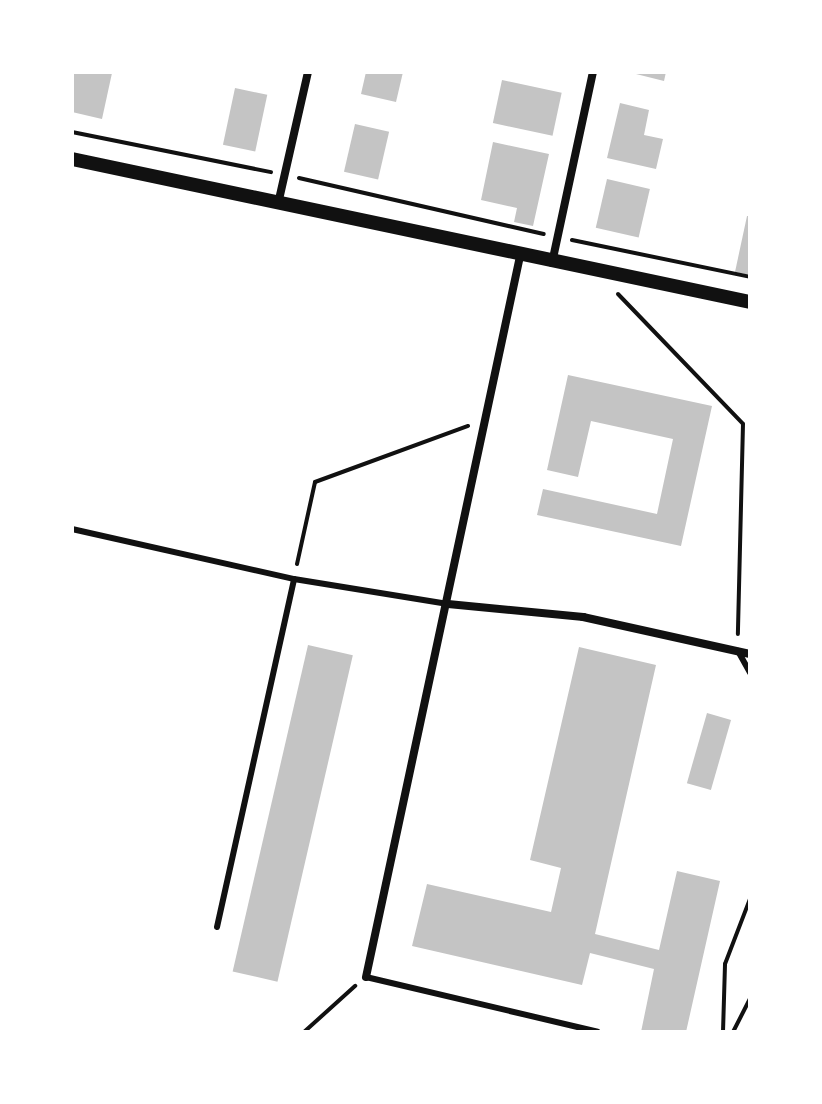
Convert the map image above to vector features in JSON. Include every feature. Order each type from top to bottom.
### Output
[{"type":"street","points":[[278,205],[308,72]]},
{"type":"street","points":[[552,263],[593,72]]},
{"type":"street","points":[[72,159],[552,263],[750,302]]},
{"type":"street","points":[[366,977],[520,256]]},
{"type":"street","points":[[448,604],[583,617],[750,654]]},
{"type":"lane","points":[[72,529],[294,579],[448,604]]},
{"type":"lane","points":[[217,927],[294,579]]},
{"type":"lane","points":[[738,651],[750,673]]},
{"type":"lane","points":[[366,977],[598,1032]]},
{"type":"path","points":[[72,132],[285,175],[750,277]]},
{"type":"path","points":[[602,273],[743,424],[738,651]]},
{"type":"path","points":[[294,579],[315,482],[486,420]]},
{"type":"path","points":[[723,1032],[725,964],[750,899]]},
{"type":"path","points":[[304,1032],[366,977]]},
{"type":"path","points":[[733,1032],[750,999]]},
{"type":"building","points":[[74,72],[112,73],[102,119],[72,112]]},
{"type":"building","points":[[366,72],[403,72],[396,102],[361,94]]},
{"type":"building","points":[[628,72],[666,72],[664,81]]},
{"type":"building","points":[[502,80],[562,93],[553,136],[493,123]]},
{"type":"building","points":[[235,88],[267,95],[255,152],[223,145]]},
{"type":"building","points":[[620,103],[649,110],[644,135],[663,139],[656,169],[607,158]]},
{"type":"building","points":[[355,124],[389,132],[378,180],[344,172]]},
{"type":"building","points":[[493,142],[549,154],[533,226],[514,222],[517,208],[481,200]]},
{"type":"building","points":[[607,179],[650,189],[639,238],[596,228]]},
{"type":"building","points":[[747,216],[750,216],[750,275],[735,272]]},
{"type":"building","points":[[568,375],[712,406],[681,546],[537,515],[543,489],[657,514],[673,439],[591,421],[578,477],[547,470]]},
{"type":"building","points":[[308,645],[353,655],[277,982],[233,971]]},
{"type":"building","points":[[579,647],[656,665],[595,934],[659,950],[677,871],[720,881],[686,1032],[641,1032],[654,969],[590,953],[582,985],[412,946],[427,884],[551,912],[561,868],[530,860]]},
{"type":"building","points":[[707,713],[731,720],[711,790],[687,783]]}]
